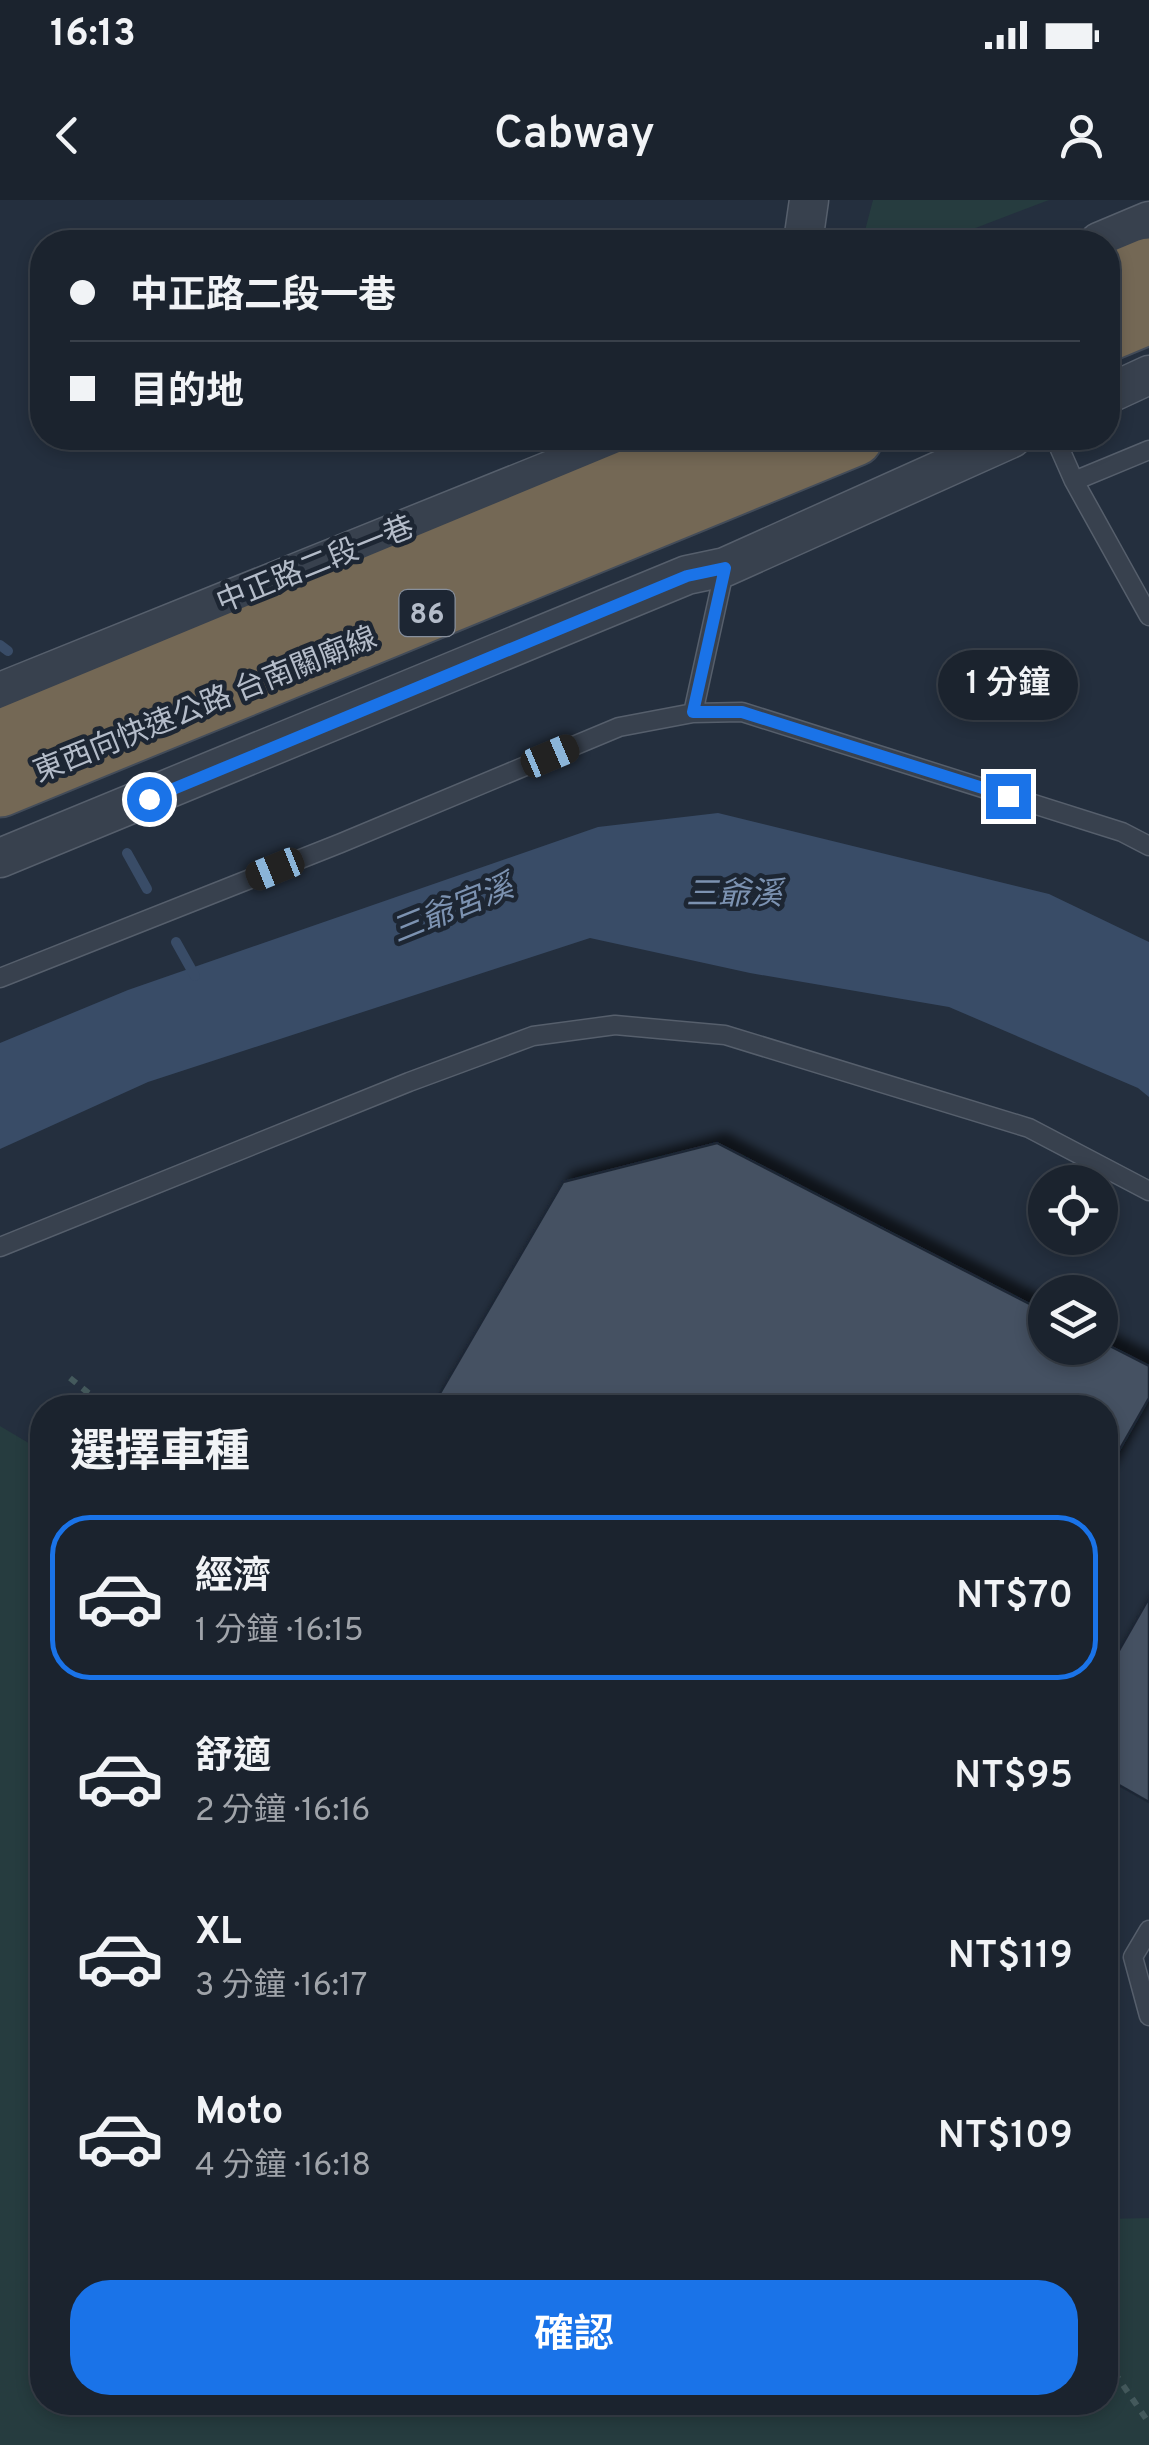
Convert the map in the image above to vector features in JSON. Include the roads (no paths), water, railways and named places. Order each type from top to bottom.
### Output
[{"type":"highway","points":[[1120,278],[1149,266]]},
{"type":"highway","points":[[1120,328],[1149,316]]},
{"type":"highway","name":"東西向快速公路 台南關廟線","points":[[0,738],[695,450]]},
{"type":"highway","name":"東西向快速公路 台南關廟線","points":[[0,789],[826,450]]},
{"type":"street","points":[[804,230],[810,200]]},
{"type":"street","points":[[1120,233],[1149,221]]},
{"type":"street","points":[[1120,388],[1149,375]]},
{"type":"street","name":"中正路二段一巷","points":[[0,692],[601,450]]},
{"type":"street","points":[[0,858],[687,576],[725,568],[986,450]]},
{"type":"lane","points":[[1060,450],[1149,616]]},
{"type":"lane","points":[[1074,481],[1149,450]]},
{"type":"lane","points":[[693,712],[725,568]]},
{"type":"lane","points":[[0,978],[619,727],[693,712],[742,712],[1122,832],[1149,846]]},
{"type":"lane","points":[[0,1247],[515,1042],[615,1024],[726,1035],[1029,1128],[1149,1191]]},
{"type":"lane","points":[[1149,1930],[1133,1958],[1149,2016]]},
{"type":"water","name":"三爺溪","points":[[718,813],[1049,894],[1149,942],[1149,1097],[1138,1088],[949,1007],[750,973],[590,938],[148,1082],[0,1149],[0,1043],[128,990],[598,827]]},
{"type":"waterway","points":[[0,645],[8,651]]},
{"type":"waterway","points":[[127,853],[147,889]]},
{"type":"waterway","points":[[176,942],[195,976]]},
{"type":"water label","name":"三爺宮溪","points":[[452,908]]}]
